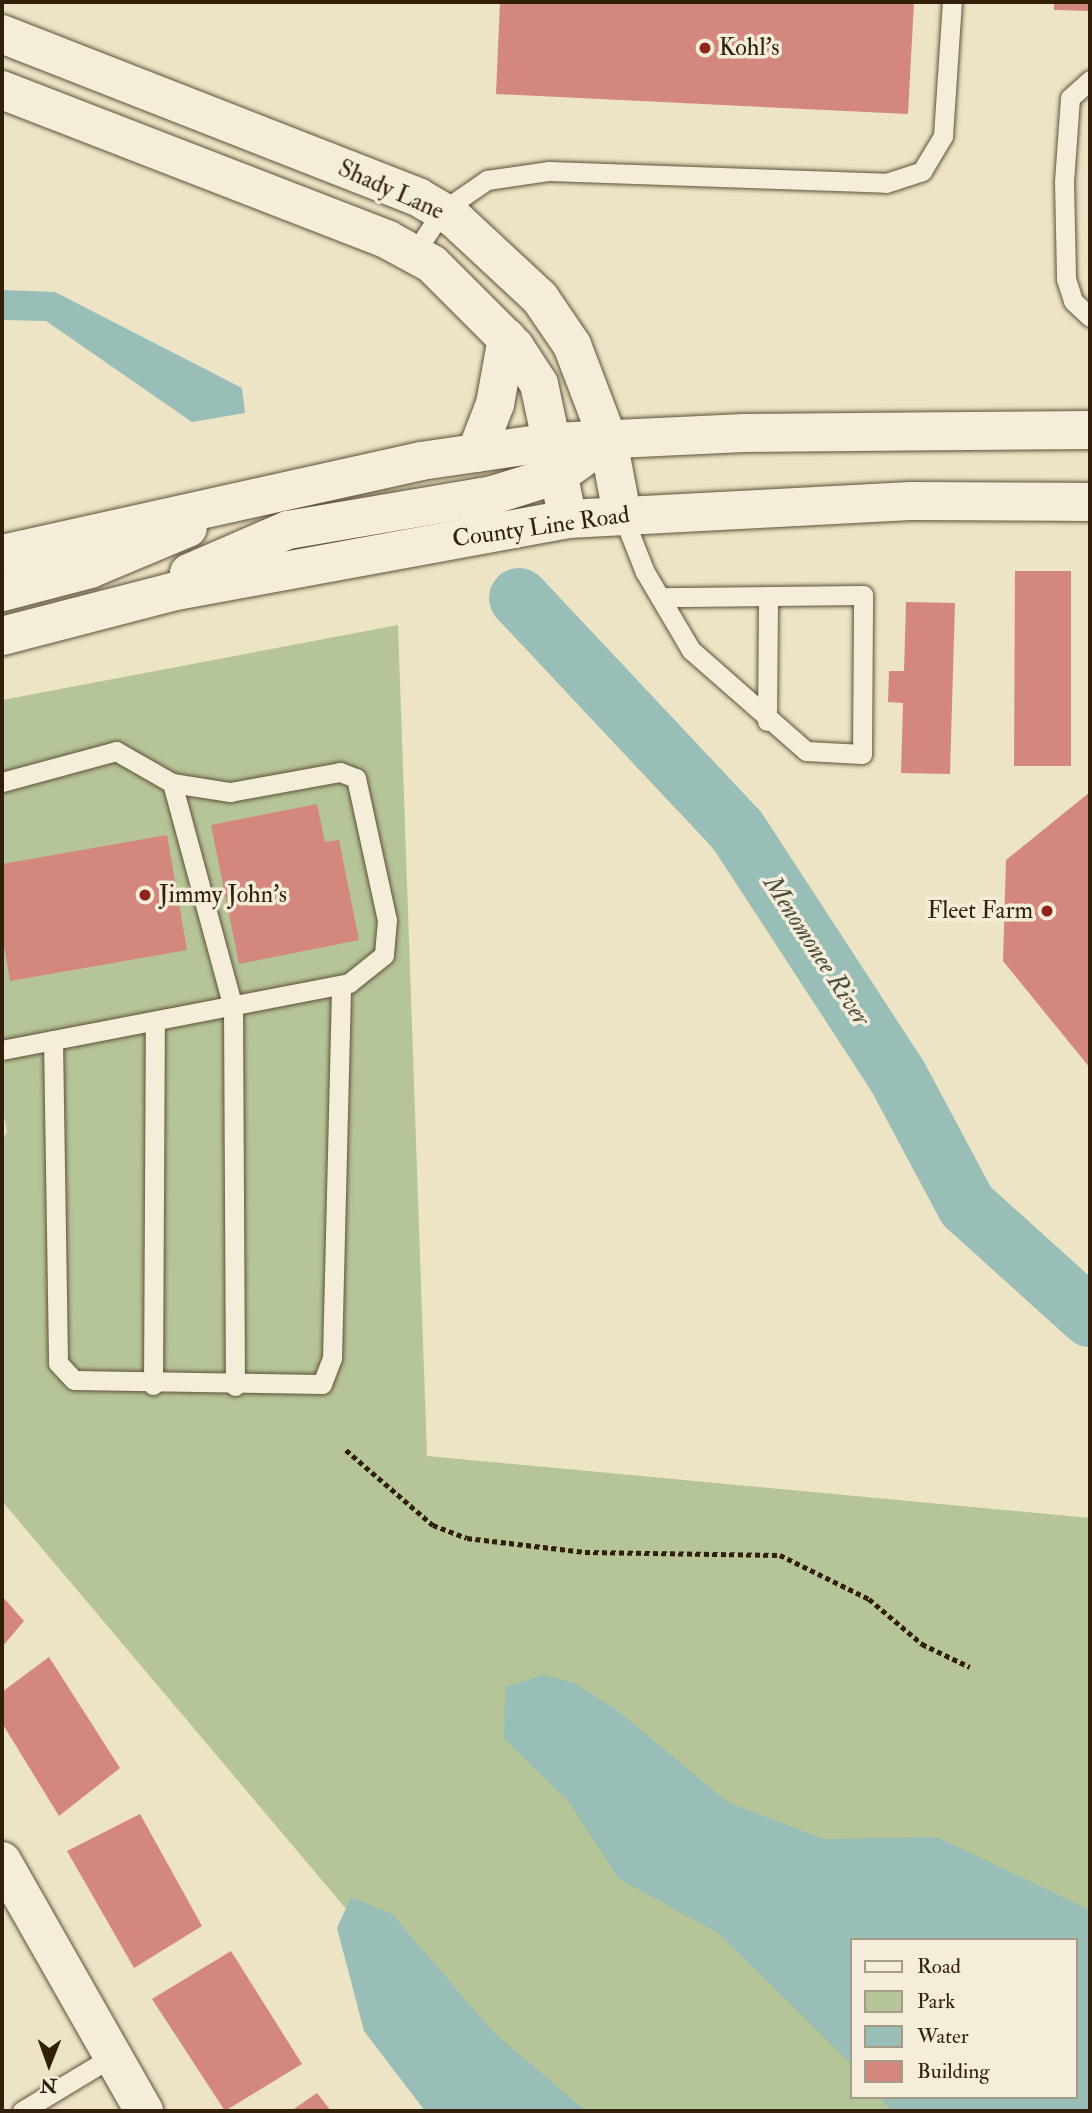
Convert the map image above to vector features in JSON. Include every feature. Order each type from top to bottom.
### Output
[{"type":"main road","name":"Shady Lane","points":[[2,34],[442,211],[489,246],[540,298],[572,345],[608,440],[622,514]]},
{"type":"main road","name":"Shady Lane","points":[[2,90],[414,254],[467,294],[507,338],[542,392],[568,519]]},
{"type":"main road","points":[[476,453],[495,404],[507,338]]},
{"type":"main road","points":[[112,607],[288,530],[493,495],[556,458],[608,440],[1090,430]]},
{"type":"main road","points":[[2,554],[270,492],[476,453],[556,458]]},
{"type":"main road","points":[[2,592],[90,569],[270,492]]},
{"type":"main road","name":"County Line Road","points":[[2,636],[112,607],[568,519],[622,514],[911,501],[1090,502]]},
{"type":"main road","points":[[2,1861],[144,2111]]},
{"type":"lane","points":[[414,254],[442,211],[487,180],[549,171],[886,183],[922,171],[943,136],[952,2]]},
{"type":"lane","points":[[1090,80],[1075,90],[1068,107],[1064,181],[1066,279],[1073,301],[1090,317]]},
{"type":"lane","points":[[622,514],[660,597],[691,650],[767,721],[806,751],[862,754],[863,595],[660,597]]},
{"type":"lane","points":[[767,721],[768,596]]},
{"type":"lane","points":[[2,782],[116,751],[173,783],[230,792],[340,772],[356,778],[387,920],[384,955],[341,985],[2,1050]]},
{"type":"lane","points":[[173,783],[233,1007],[235,1387]]},
{"type":"lane","points":[[53,1040],[58,1363],[74,1380],[235,1387],[322,1384],[332,1358],[341,985]]},
{"type":"lane","points":[[153,1385],[155,1021]]},
{"type":"lane","points":[[22,2111],[113,2056]]},
{"type":"path","points":[[346,1450],[433,1525],[467,1538],[585,1552],[780,1555],[869,1600],[922,1644],[970,1667]]},
{"type":"green space","points":[[398,625],[427,1456],[1090,1518],[1090,2111],[540,2111],[439,2019],[2,1501],[2,1140],[7,1132],[2,1106],[2,700]]},
{"type":"water","points":[[2,290],[55,292],[242,388],[245,413],[192,422],[46,321],[2,320]]},
{"type":"water","points":[[544,1675],[575,1683],[617,1710],[729,1803],[824,1839],[937,1837],[1090,1910],[1090,2111],[891,2111],[881,2099],[1078,2099],[1078,1938],[850,1938],[850,2063],[718,1933],[619,1879],[568,1801],[504,1739],[505,1687]]},
{"type":"water","points":[[351,1897],[392,1914],[494,2033],[586,2111],[425,2111],[364,2031],[337,1928]]},
{"type":"building","name":"Kohl's","points":[[500,2],[914,2],[908,114],[496,94]]},
{"type":"building","points":[[1054,2],[1090,2],[1090,11],[1054,10]]},
{"type":"building","points":[[1015,571],[1071,571],[1071,766],[1014,766]]},
{"type":"building","points":[[906,602],[955,603],[950,774],[901,773],[903,703],[888,702],[889,671],[904,671]]},
{"type":"building","name":"Fleet Farm","points":[[1090,792],[1090,1068],[1003,961],[1006,860]]},
{"type":"building","points":[[317,804],[325,842],[339,840],[359,940],[239,964],[211,825]]},
{"type":"building","points":[[167,835],[187,950],[10,981],[2,934],[2,864]]},
{"type":"building","points":[[2,1596],[24,1621],[2,1647]]},
{"type":"building","points":[[49,1657],[120,1768],[59,1816],[2,1723],[2,1692]]},
{"type":"building","points":[[140,1814],[202,1926],[134,1968],[67,1851]]},
{"type":"building","points":[[231,1951],[302,2064],[225,2111],[152,1999]]},
{"type":"building","points":[[317,2093],[331,2111],[291,2111]]},
{"type":"waterway","name":"Menomonee River","points":[[519,598],[737,830],[898,1077],[967,1206],[1090,1317]]},
{"type":"place","name":"Kohl's","points":[[705,48]]},
{"type":"place","name":"Jimmy John's","points":[[145,895]]},
{"type":"place","name":"Fleet Farm","points":[[1047,911]]}]
